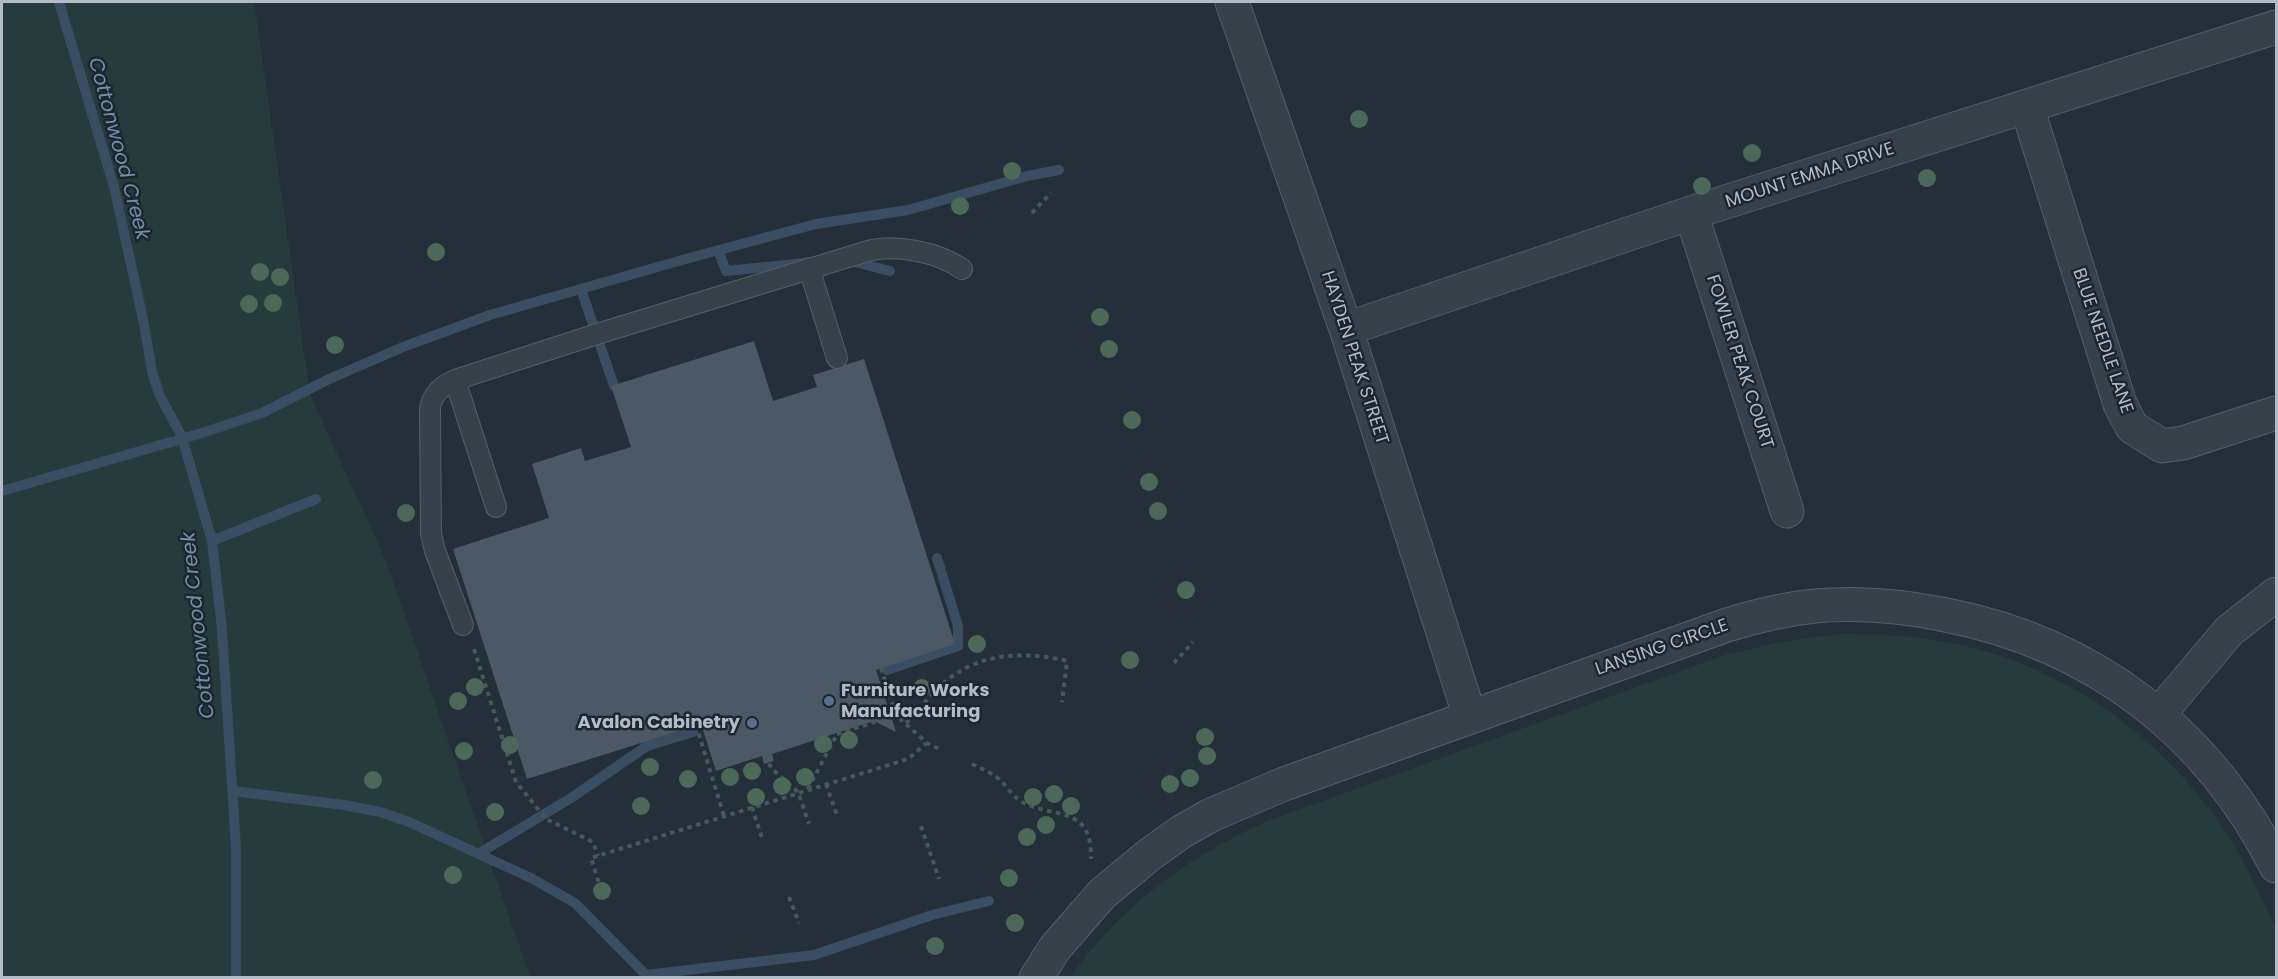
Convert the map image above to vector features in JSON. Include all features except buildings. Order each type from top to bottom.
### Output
[{"type":"street","name":"HAYDEN PEAK STREET","points":[[1232,2],[1346,329],[1470,717]]},
{"type":"street","name":"MOUNT EMMA DRIVE","points":[[1346,329],[1691,213],[2277,27]]},
{"type":"street","name":"BLUE NEEDLE LANE","points":[[2027,107],[2120,404],[2133,427],[2162,446],[2183,443],[2277,413]]},
{"type":"street","name":"FOWLER PEAK COURT","points":[[1691,213],[1787,511]]},
{"type":"street","points":[[2159,714],[2229,631],[2277,594]]},
{"type":"street","name":"LANSING CIRCLE","points":[[1036,978],[1056,948],[1102,894],[1137,864],[1181,832],[1227,807],[1726,625],[1778,612],[1830,605],[1905,608],[1972,620],[2008,631],[2080,661],[2122,686],[2159,714],[2197,752],[2229,788],[2277,866]]},
{"type":"lane","points":[[467,632],[435,551],[431,534],[432,401],[441,388],[455,380],[597,334],[868,250],[891,247],[947,260],[962,269]]},
{"type":"lane","points":[[809,268],[837,358]]},
{"type":"lane","points":[[455,380],[496,507]]},
{"type":"path","points":[[1032,213],[1051,193]]},
{"type":"path","points":[[467,632],[516,782],[546,819],[593,842],[598,856]]},
{"type":"path","points":[[1174,663],[1193,642]]},
{"type":"path","points":[[906,723],[946,681],[972,665],[1006,656],[1027,654],[1067,661],[1062,702]]},
{"type":"path","points":[[881,668],[896,715],[927,743],[941,750]]},
{"type":"path","points":[[808,789],[837,733],[896,715]]},
{"type":"path","points":[[696,725],[724,816]]},
{"type":"path","points":[[604,898],[591,858],[908,759],[927,743]]},
{"type":"path","points":[[766,755],[771,768],[798,792],[809,824]]},
{"type":"path","points":[[972,764],[995,776],[1024,803],[1059,813],[1079,822],[1087,832],[1090,842],[1089,869]]},
{"type":"path","points":[[826,784],[837,815]]},
{"type":"path","points":[[752,807],[762,838]]},
{"type":"path","points":[[921,826],[939,879]]},
{"type":"path","points":[[789,897],[799,923]]},
{"type":"green space","points":[[2,2],[254,2],[310,395],[386,561],[530,977],[2,977]]},
{"type":"green space","points":[[1838,634],[1927,639],[1997,655],[2076,690],[2112,714],[2146,741],[2177,771],[2230,839],[2276,928],[2276,977],[1071,977],[1111,928],[1157,886],[1209,851],[1265,822],[1725,655],[1780,642]]},
{"type":"waterway","name":"Cottonwood Creek","points":[[59,2],[114,187],[152,371],[159,394],[182,437],[212,541],[222,629],[236,849],[236,978]]},
{"type":"waterway","points":[[2,491],[202,433],[262,413],[327,380],[403,347],[490,315],[816,224],[908,210],[1027,176],[1059,170]]},
{"type":"waterway","points":[[718,250],[726,271],[805,263]]},
{"type":"waterway","points":[[847,260],[890,271]]},
{"type":"waterway","points":[[581,289],[614,386]]},
{"type":"waterway","points":[[212,541],[316,499]]},
{"type":"waterway","points":[[887,670],[958,646],[958,626],[937,558]]},
{"type":"waterway","points":[[478,854],[571,798],[647,746],[693,732]]},
{"type":"waterway","points":[[233,791],[344,805],[380,812],[409,822],[531,878],[575,903],[646,975],[814,955],[932,915],[989,901]]},
{"type":"place","name":"Furniture Works Manufacturing","points":[[829,701]]},
{"type":"place","name":"Avalon Cabinetry","points":[[752,723]]}]
